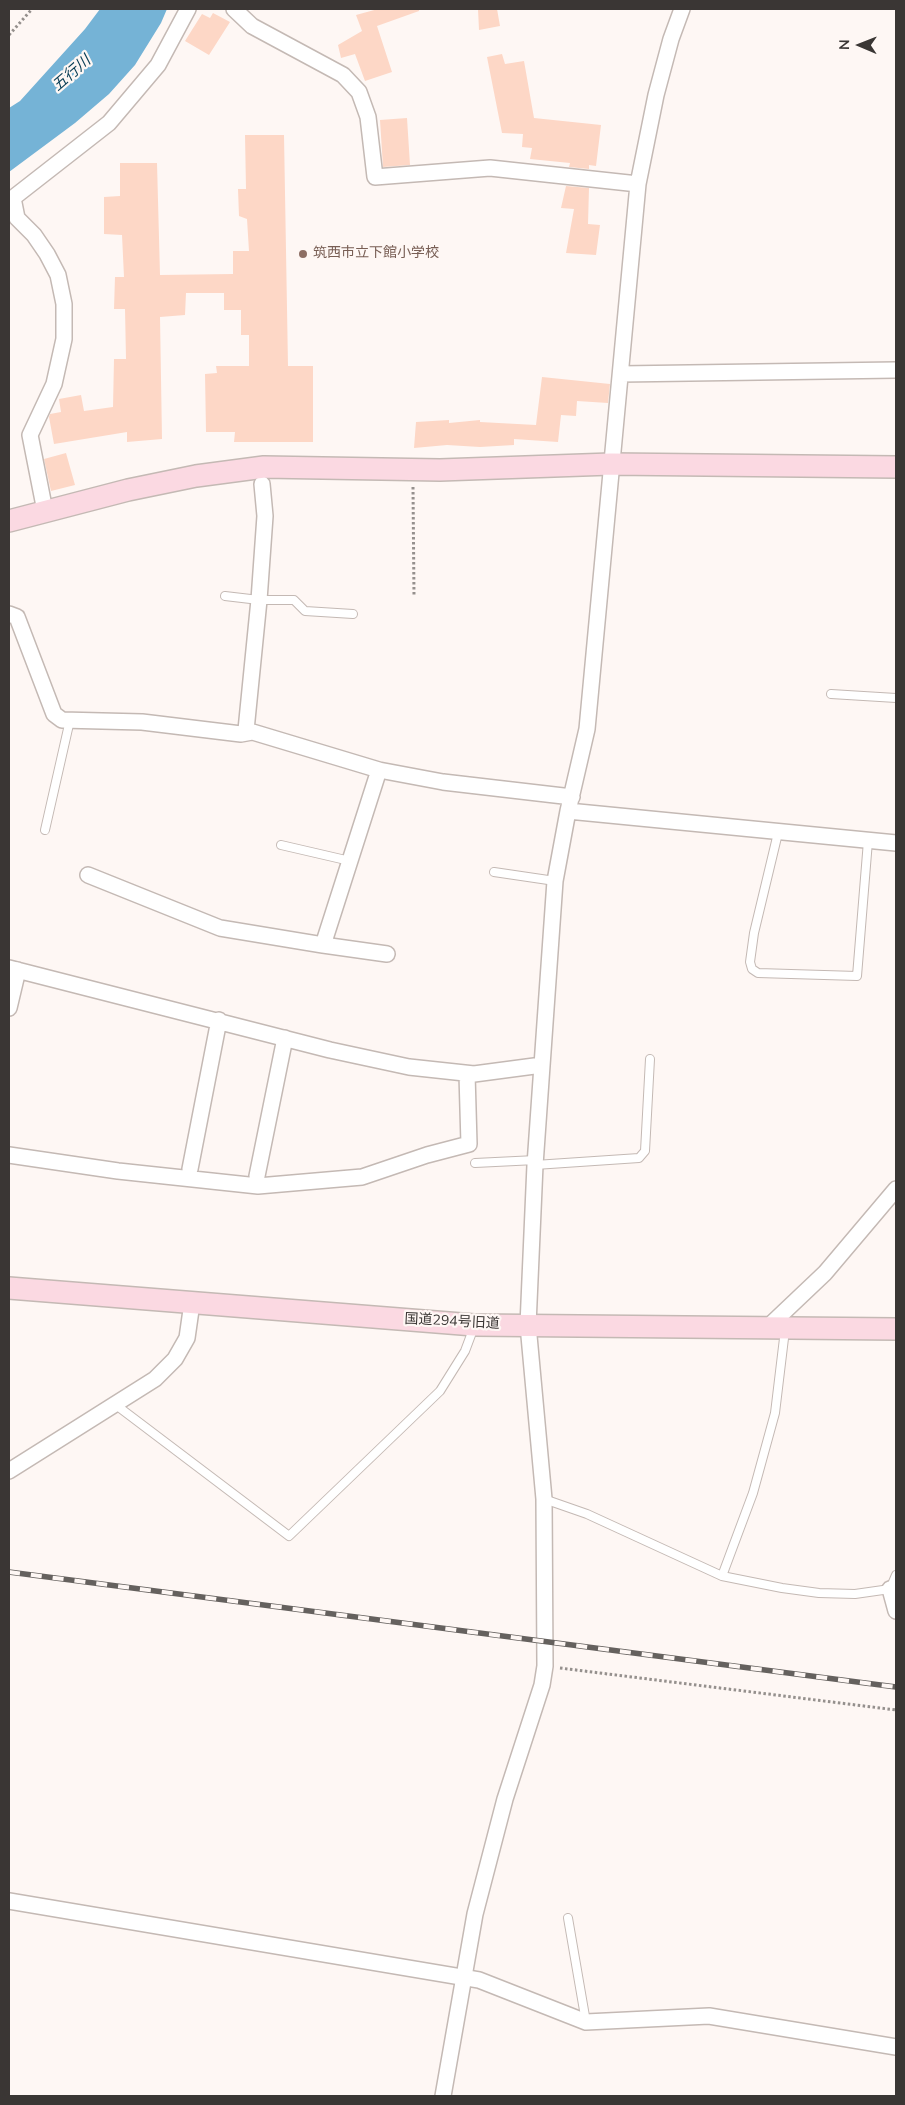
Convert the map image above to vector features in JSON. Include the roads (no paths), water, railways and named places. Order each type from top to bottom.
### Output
[{"type":"street","points":[[45,510],[30,435],[54,384],[64,339],[64,304],[55,268],[34,235],[13,224],[11,199],[109,123],[158,65],[188,9]]},
{"type":"street","points":[[234,9],[252,26],[343,75],[359,92],[368,116],[374,177],[490,168],[638,184]]},
{"type":"street","points":[[443,2096],[475,1914],[505,1799],[542,1685],[545,1666],[544,1499],[528,1325],[535,1163],[555,881],[587,729],[638,184],[656,95],[671,39],[682,9]]},
{"type":"street","points":[[621,374],[896,370]]},
{"type":"street","points":[[9,521],[45,510],[128,490],[196,476],[264,466],[413,469],[611,464],[896,467]]},
{"type":"street","points":[[262,484],[265,516],[260,600],[246,730],[379,770],[443,782],[570,804],[778,833],[896,843]]},
{"type":"street","points":[[9,614],[17,617],[54,714],[62,720],[142,722],[241,734],[252,732]]},
{"type":"street","points":[[323,945],[379,770]]},
{"type":"street","points":[[88,875],[220,928],[387,954]]},
{"type":"street","points":[[9,1008],[13,969],[219,1020],[330,1050],[409,1067],[474,1074],[542,1065]]},
{"type":"street","points":[[190,1169],[219,1020]]},
{"type":"street","points":[[257,1176],[285,1038]]},
{"type":"street","points":[[9,1155],[118,1171],[258,1186],[362,1177],[427,1155],[469,1144],[466,1074]]},
{"type":"street","points":[[776,1328],[896,1189]]},
{"type":"street","name":"国道294号旧道","points":[[9,1288],[474,1325],[896,1329]]},
{"type":"street","points":[[9,1471],[116,1405],[155,1379],[176,1360],[187,1338],[192,1303]]},
{"type":"street","points":[[890,1589],[896,1611]]},
{"type":"street","points":[[9,1901],[464,1977],[478,1980],[586,2022],[709,2016],[896,2047]]},
{"type":"lane","points":[[225,596],[260,600],[294,600],[305,612],[353,614]]},
{"type":"lane","points":[[831,694],[896,698]]},
{"type":"lane","points":[[45,830],[70,720]]},
{"type":"lane","points":[[778,833],[754,932],[750,962],[752,969],[758,973],[857,976],[868,841]]},
{"type":"lane","points":[[281,845],[350,861]]},
{"type":"lane","points":[[494,872],[555,881]]},
{"type":"lane","points":[[475,1163],[535,1163],[639,1158],[644,1150],[650,1058]]},
{"type":"lane","points":[[116,1405],[288,1536],[440,1391],[466,1351],[474,1325]]},
{"type":"lane","points":[[722,1576],[753,1493],[775,1412],[776,1328]]},
{"type":"lane","points":[[544,1499],[587,1514],[722,1576],[782,1588],[819,1593],[855,1594],[890,1589],[896,1574]]},
{"type":"lane","points":[[568,1918],[586,2022]]},
{"type":"water","name":"五行川","points":[[100,9],[167,9],[161,23],[135,65],[109,94],[75,123],[9,172],[9,108],[20,101],[85,29]]},
{"type":"railway","points":[[9,1572],[896,1687]]},
{"type":"place","name":"筑西市立下館小学校","points":[[303,254]]}]
